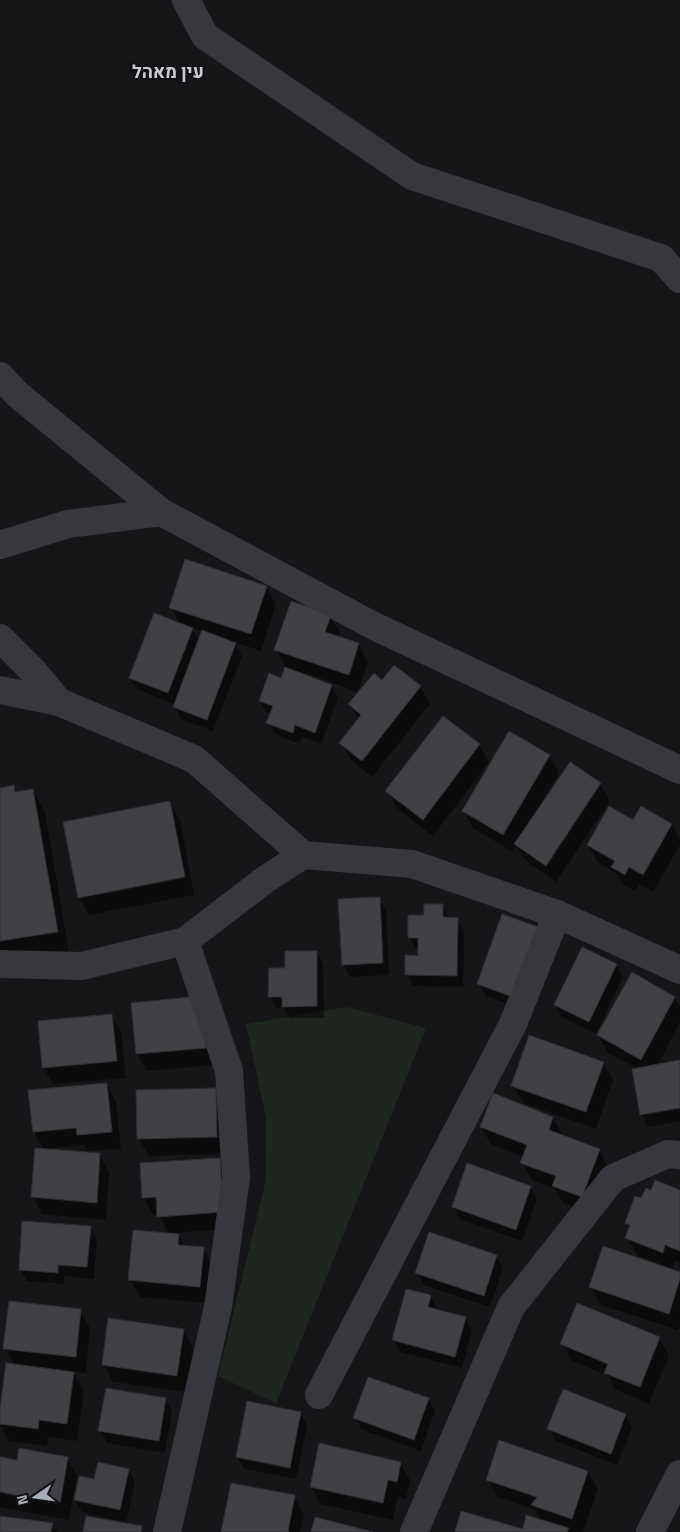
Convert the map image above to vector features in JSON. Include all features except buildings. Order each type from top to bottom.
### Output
[{"type":"street","points":[[186,0],[205,36],[412,176],[661,258],[680,279]]},
{"type":"street","points":[[0,376],[17,394],[161,512],[374,626],[680,770]]},
{"type":"street","points":[[0,546],[68,524],[161,512]]},
{"type":"street","points":[[0,638],[34,672],[59,702]]},
{"type":"street","points":[[0,690],[59,702],[194,759],[303,855],[412,864],[557,914],[680,970]]},
{"type":"street","points":[[0,964],[82,966],[185,941],[266,879],[303,855]]},
{"type":"street","points":[[319,1395],[513,1024],[557,914]]},
{"type":"street","points":[[167,1532],[218,1307],[236,1177],[229,1072],[185,941]]},
{"type":"street","points":[[414,1532],[511,1307],[613,1178],[668,1154],[680,1155]]},
{"type":"street","points":[[650,1532],[680,1474]]},
{"type":"shaded area","points":[[347,1007],[426,1028],[276,1403],[218,1376],[265,1184],[266,1118],[246,1024]]},
{"type":"district","name":"עין מאהל","points":[[168,72]]}]
